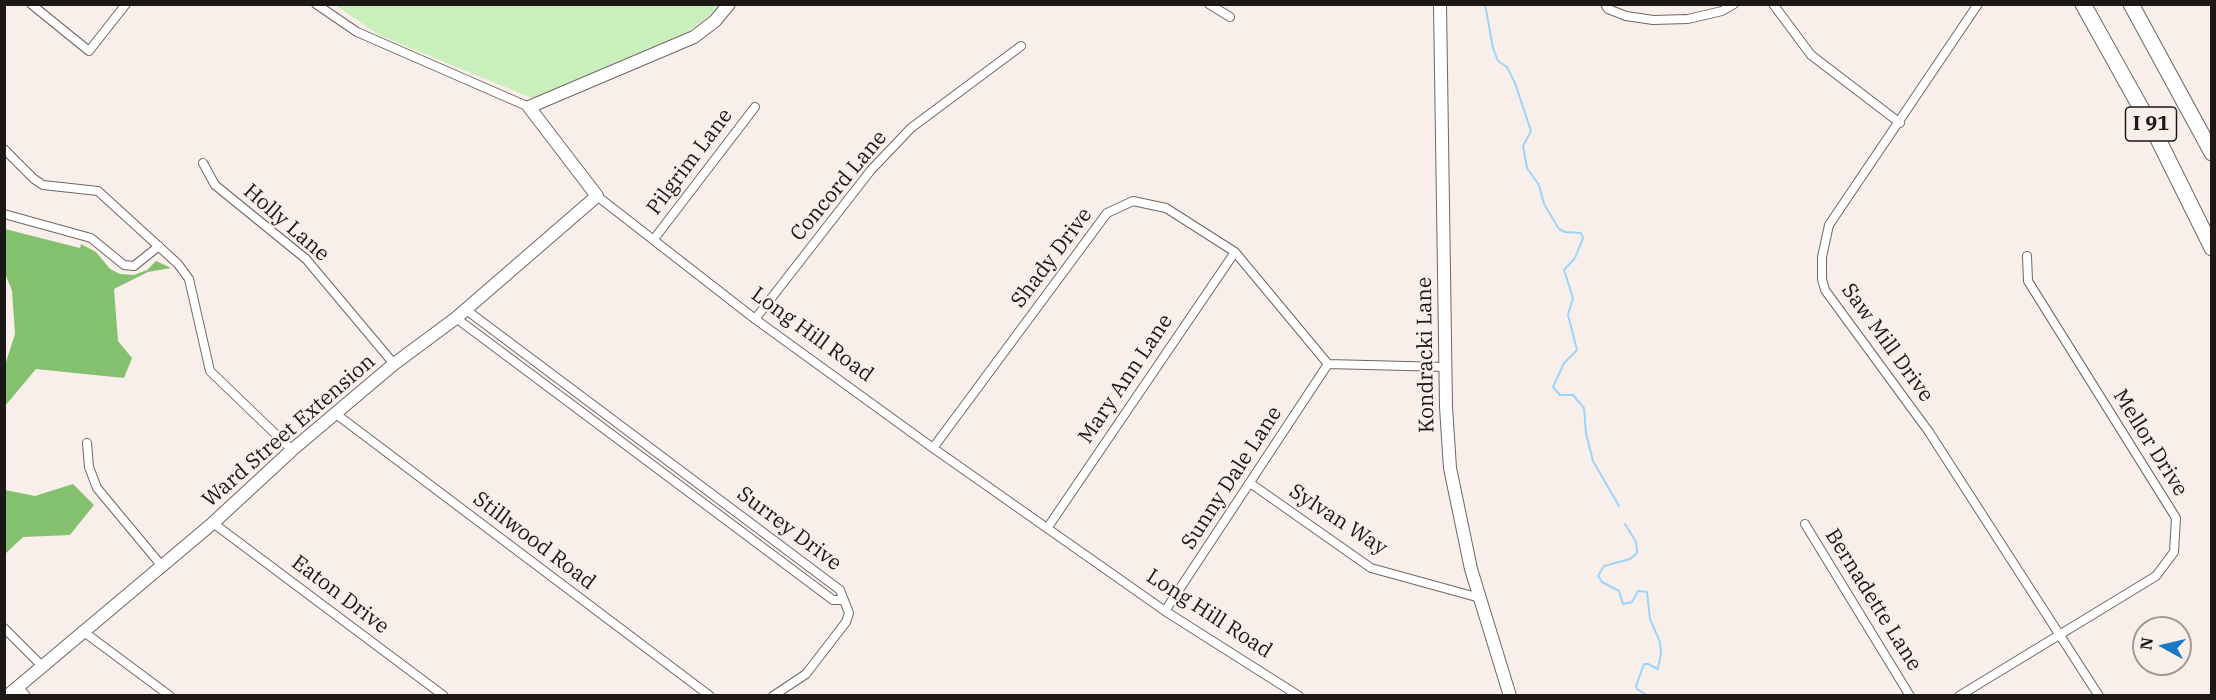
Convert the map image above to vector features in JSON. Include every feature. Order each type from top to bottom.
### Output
[{"type":"highway","name":"I 91","points":[[2083,4],[2156,135],[2211,248]]},
{"type":"highway","name":"I 91","points":[[2131,4],[2211,153]]},
{"type":"street","points":[[31,4],[88,51],[126,4]]},
{"type":"street","name":"Long Hill Road","points":[[316,4],[357,32],[529,107],[597,196],[755,319],[933,448],[1165,611],[1299,696]]},
{"type":"street","points":[[529,107],[694,37],[715,21],[729,4]]},
{"type":"street","points":[[1209,4],[1230,17]]},
{"type":"street","name":"Kondracki Lane","points":[[1440,4],[1445,367],[1452,483],[1462,534],[1510,696]]},
{"type":"street","points":[[1605,4],[1608,9],[1626,16],[1653,20],[1688,19],[1734,4]]},
{"type":"street","points":[[1773,4],[1811,55],[1900,123]]},
{"type":"street","name":"Saw Mill Drive","points":[[1978,4],[1900,123],[1829,225],[1821,268],[1826,290],[1929,432],[2099,696]]},
{"type":"street","name":"Concord Lane","points":[[755,319],[871,170],[911,128],[1021,46]]},
{"type":"street","name":"Pilgrim Lane","points":[[654,239],[755,107]]},
{"type":"street","points":[[4,149],[34,179],[44,185],[98,191],[178,264],[189,279],[210,371],[292,450]]},
{"type":"street","name":"Holly Lane","points":[[203,163],[215,185],[306,259],[394,364]]},
{"type":"street","name":"Ward Street Extension","points":[[7,696],[22,691],[42,666],[213,523],[292,450],[394,364],[460,314],[597,196]]},
{"type":"street","name":"Shady Drive","points":[[933,448],[1107,213],[1133,201],[1166,208],[1235,252],[1328,364]]},
{"type":"street","points":[[4,214],[90,238],[124,266],[134,266],[159,246]]},
{"type":"street","name":"Mary Ann Lane","points":[[1048,527],[1235,252]]},
{"type":"street","name":"Mellor Drive","points":[[1959,696],[2156,576],[2174,552],[2176,518],[2028,281],[2027,256]]},
{"type":"street","name":"Surrey Drive","points":[[460,314],[833,600],[844,600],[849,613],[846,622],[806,674],[773,696]]},
{"type":"street","points":[[1328,364],[1445,367]]},
{"type":"street","name":"Sunny Dale Lane","points":[[1165,611],[1328,364]]},
{"type":"street","name":"Stillwood Road","points":[[336,414],[710,696]]},
{"type":"street","points":[[87,442],[89,467],[97,488],[161,565]]},
{"type":"street","name":"Sylvan Way","points":[[1250,483],[1371,568],[1480,598]]},
{"type":"street","name":"Eaton Drive","points":[[213,523],[444,696]]},
{"type":"street","name":"Bernadette Lane","points":[[1804,524],[1910,696]]},
{"type":"street","points":[[4,628],[42,666]]},
{"type":"street","points":[[84,632],[170,696]]},
{"type":"green space","points":[[335,5],[719,5],[707,18],[680,37],[534,99],[379,35]]},
{"type":"green space","points":[[5,229],[80,248],[81,244],[96,252],[110,269],[120,274],[134,275],[147,270],[156,261],[171,268],[148,272],[114,289],[118,341],[132,358],[124,378],[36,369],[5,406],[5,365],[15,334],[12,291],[5,273]]},
{"type":"green space","points":[[73,484],[94,505],[70,535],[23,537],[5,554],[5,490],[35,496]]},
{"type":"waterway","points":[[1485,4],[1493,48],[1498,61],[1507,67],[1515,83],[1531,131],[1523,146],[1527,168],[1539,185],[1544,204],[1559,229],[1565,232],[1581,233],[1583,238],[1575,258],[1564,270],[1573,298],[1568,315],[1577,350],[1564,363],[1553,387],[1560,395],[1573,395],[1584,408],[1586,433],[1593,461],[1619,506]]},
{"type":"waterway","points":[[1625,524],[1636,542],[1637,553],[1630,559],[1604,566],[1598,576],[1602,582],[1619,591],[1623,604],[1632,602],[1638,591],[1647,592],[1650,619],[1660,642],[1661,653],[1658,669],[1644,664],[1636,686],[1648,696]]}]
